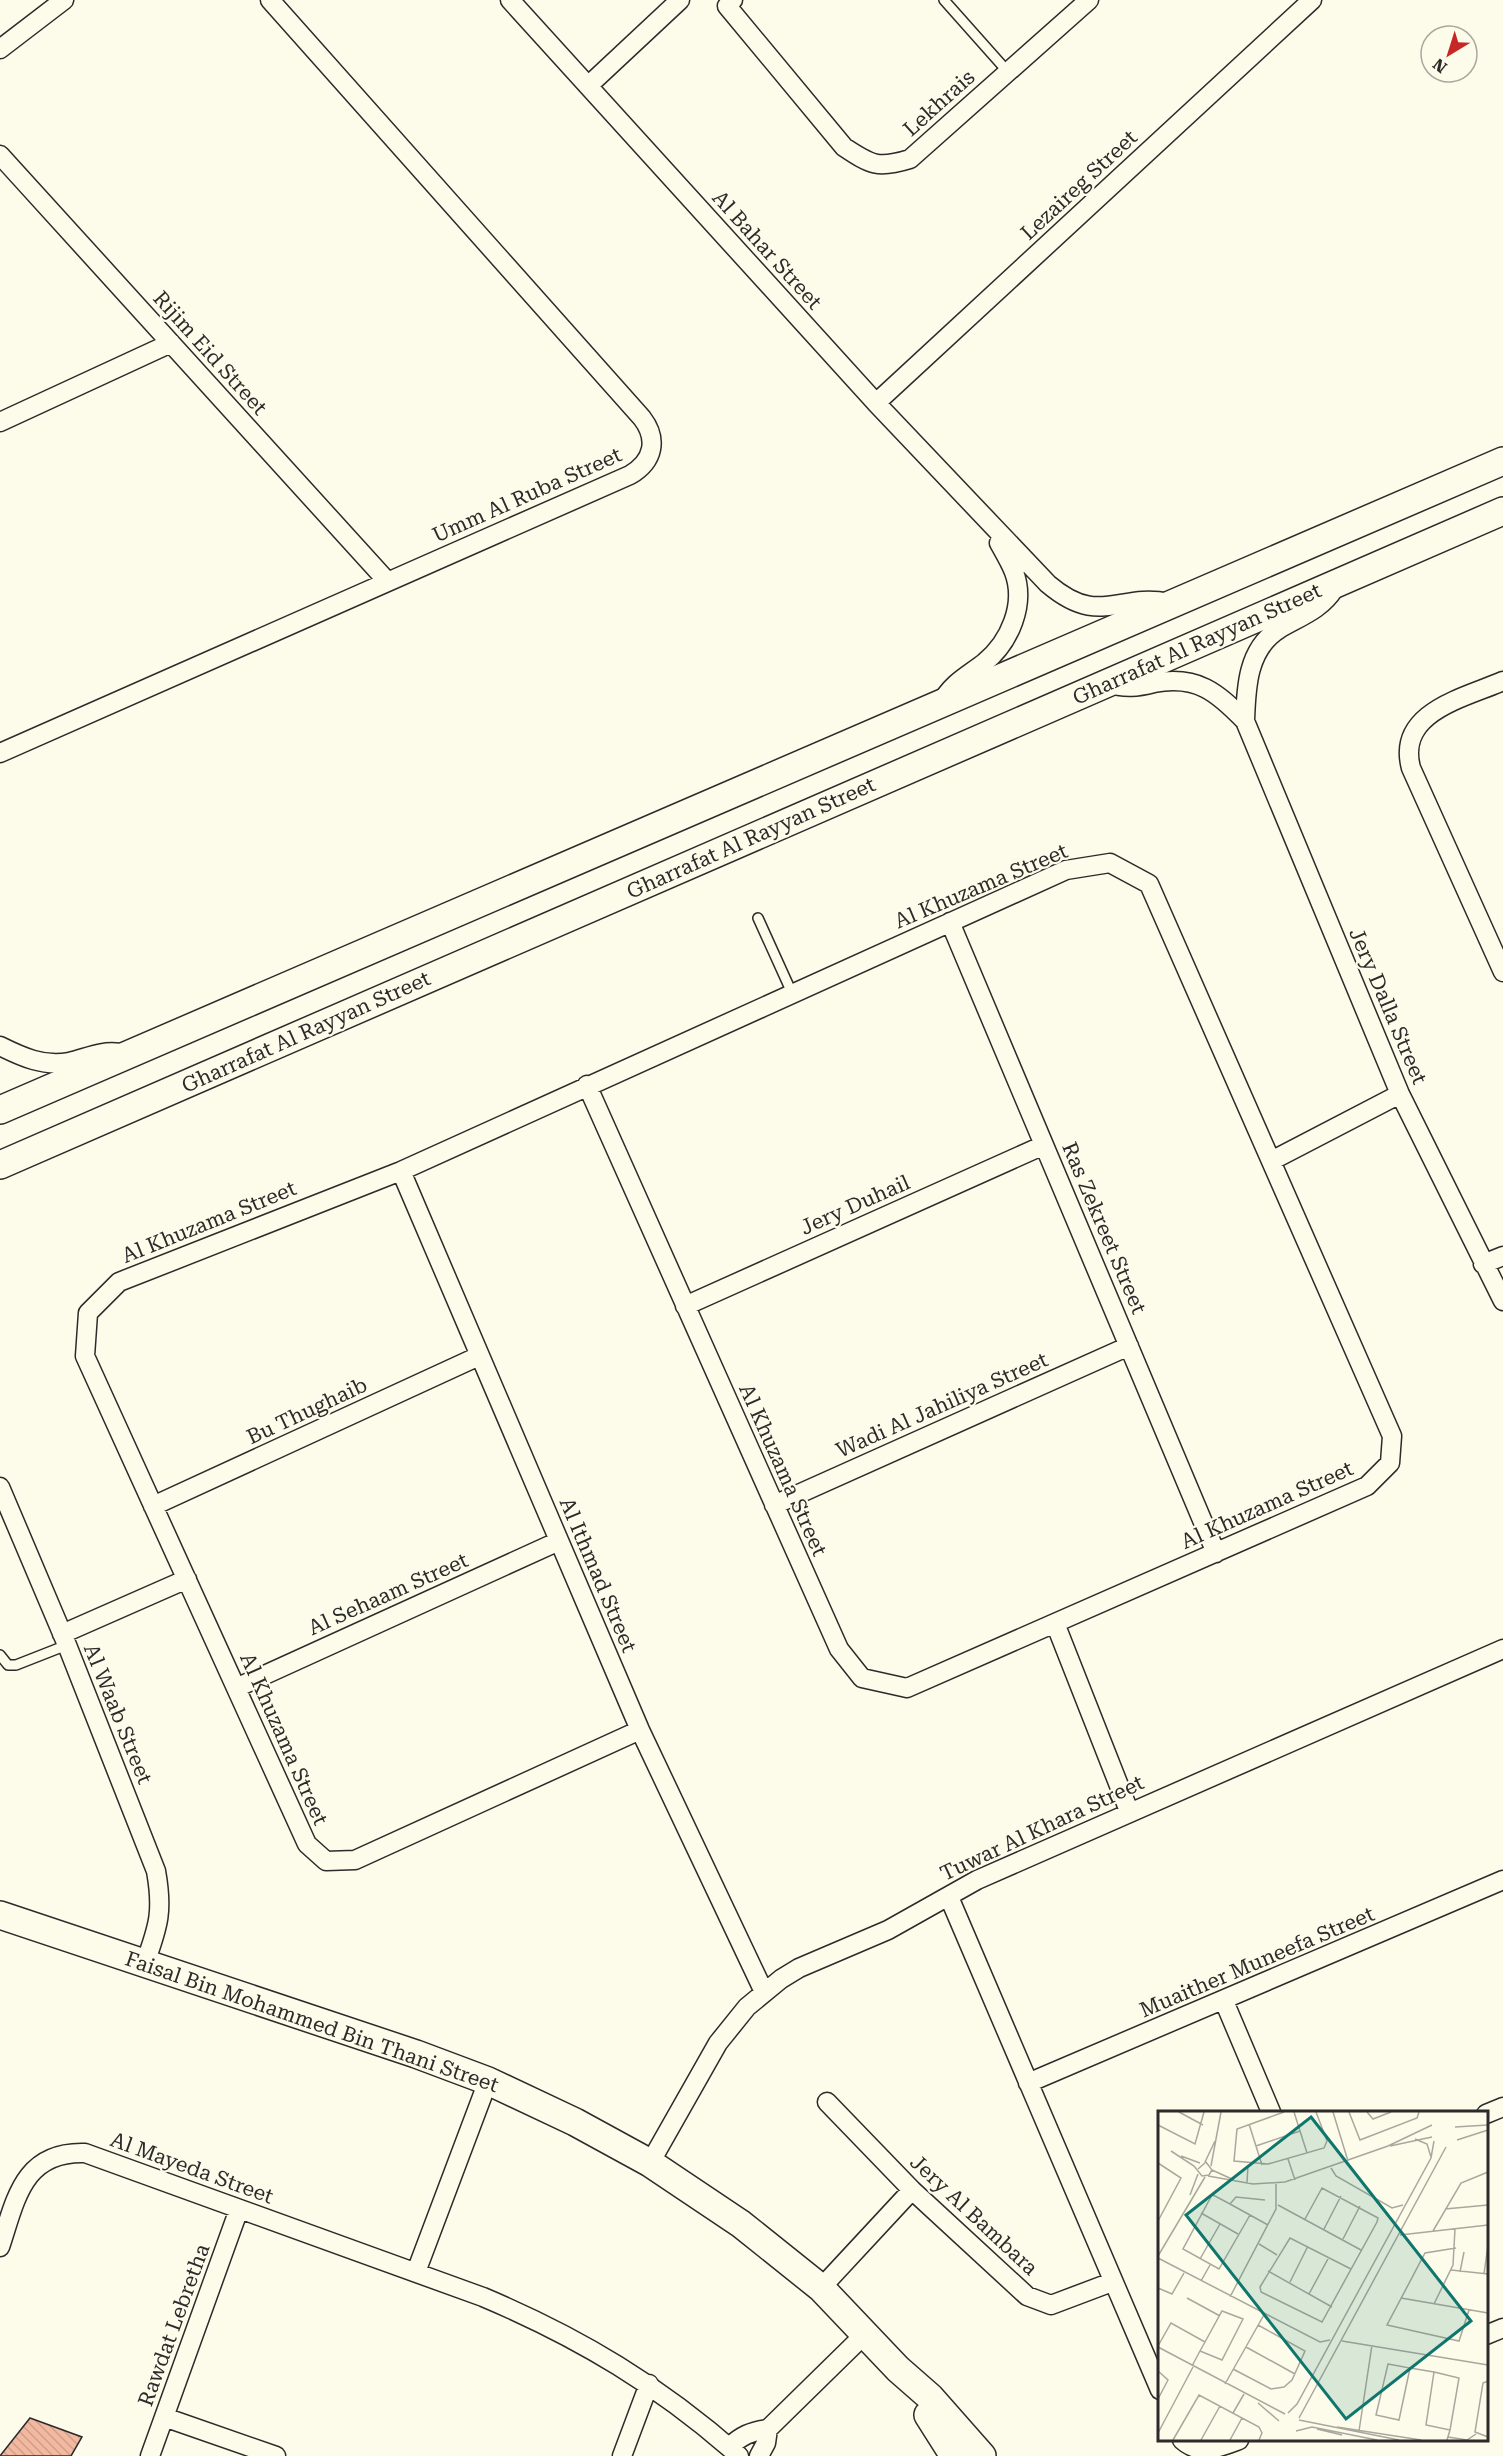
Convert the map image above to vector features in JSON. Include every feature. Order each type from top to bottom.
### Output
[{"type":"main road","points":[[0,1110],[1503,461]]},
{"type":"main road","name":"Gharrafat Al Rayyan Street","points":[[3,1167],[1503,511]]},
{"type":"main road","name":"Faisal Bin Mohammed Bin Thani Street","points":[[0,1915],[416,2054],[488,2081],[575,2122],[650,2163],[741,2224],[821,2288],[898,2369],[930,2397],[982,2456]]},
{"type":"main road","name":"Faisal Bin Mohammed Bin Thani Street","points":[[898,2369],[954,2456]]},
{"type":"street","points":[[0,49],[64,0]]},
{"type":"street","name":"Umm Al Ruba Street","points":[[0,753],[387,580],[630,475],[648,461],[652,438],[642,418],[270,0]]},
{"type":"street","name":"Al Bahar Street","points":[[510,0],[876,403],[992,528],[1048,584],[1074,603],[1109,608],[1140,601],[1170,603]]},
{"type":"street","points":[[588,86],[680,0]]},
{"type":"street","name":"Lekhrais","points":[[727,2],[844,147],[864,160],[884,167],[910,159],[1089,0]]},
{"type":"street","name":"Lezaireg Street","points":[[876,403],[1312,0]]},
{"type":"street","name":"Rijim Eid Street","points":[[0,155],[387,580]]},
{"type":"street","points":[[0,422],[171,343]]},
{"type":"street","name":"Al Bahar Street","points":[[940,704],[957,681],[994,654],[1013,624],[1017,597],[1014,573],[992,528]]},
{"type":"street","name":"Jery Dalla Street","points":[[1245,721],[1249,673],[1262,647],[1279,629],[1301,618],[1322,603],[1338,583]]},
{"type":"street","name":"Jery Dalla Street","points":[[1107,683],[1132,688],[1170,680],[1194,683],[1216,694],[1245,721],[1400,1094],[1503,1301]]},
{"type":"street","points":[[1503,681],[1426,716],[1413,730],[1408,748],[1411,768],[1503,972]]},
{"type":"street","name":"Al Khuzama Street","points":[[586,1085],[839,1649],[862,1678],[907,1688],[1367,1486],[1390,1463],[1392,1436],[1149,884],[1110,863],[1066,870],[586,1085],[401,1171],[119,1282],[88,1313],[85,1356],[308,1844],[326,1861],[355,1860],[640,1730]]},
{"type":"street","name":"Ras Zekreet Street","points":[[950,922],[1216,1553]]},
{"type":"street","points":[[0,1046],[28,1059],[47,1063],[68,1062],[103,1052],[128,1055]]},
{"type":"street","points":[[1271,1161],[1400,1094]]},
{"type":"street","name":"Jery Duhail","points":[[685,1306],[1044,1145]]},
{"type":"street","name":"Al Ithmad Street","points":[[401,1171],[640,1730],[764,1992]]},
{"type":"street","points":[[1483,1264],[1503,1256]]},
{"type":"street","name":"Wadi Al Jahiliya Street","points":[[774,1505],[1129,1346]]},
{"type":"street","name":"Bu Thughaib","points":[[153,1506],[479,1356]]},
{"type":"street","name":"Al Waab Street","points":[[0,1487],[64,1639],[156,1871],[162,1902],[157,1931],[145,1963]]},
{"type":"street","name":"Al Sehaam Street","points":[[236,1688],[559,1541]]},
{"type":"street","points":[[64,1639],[187,1579]]},
{"type":"street","points":[[1055,1623],[1129,1811]]},
{"type":"street","name":"Tuwar Al Khara Street","points":[[650,2163],[718,2043],[747,2007],[764,1992],[799,1968],[888,1930],[977,1880],[1129,1811],[1503,1649]]},
{"type":"street","name":"Muaither Muneefa Street","points":[[1028,2083],[1503,1880]]},
{"type":"street","points":[[949,1897],[1158,2386]]},
{"type":"street","points":[[1224,2001],[1271,2111]]},
{"type":"street","points":[[416,2272],[488,2081]]},
{"type":"street","name":"Jery Al Bambara","points":[[827,2102],[912,2190],[1027,2296],[1051,2304],[1112,2282]]},
{"type":"street","points":[[1488,2113],[1503,2108]]},
{"type":"street","name":"Al Mayeda Street","points":[[0,2247],[20,2187],[27,2176],[47,2160],[72,2153],[85,2153],[416,2272],[541,2321],[596,2350],[649,2384],[734,2452]]},
{"type":"street","points":[[821,2288],[912,2190]]},
{"type":"street","name":"Rawdat Lebretha","points":[[150,2456],[240,2209]]},
{"type":"street","points":[[1488,2334],[1503,2328]]},
{"type":"street","points":[[734,2452],[740,2437],[753,2431],[768,2429],[866,2333]]},
{"type":"street","points":[[622,2456],[649,2384]]},
{"type":"street","points":[[164,2417],[276,2456]]},
{"type":"street","points":[[759,2456],[766,2443],[768,2429]]},
{"type":"street","points":[[1187,2444],[1207,2452],[1234,2441]]},
{"type":"lane","points":[[944,0],[1008,72]]},
{"type":"lane","points":[[758,918],[792,993]]},
{"type":"lane","points":[[0,1670],[64,1639]]},
{"type":"lane","points":[[0,1655],[3,1660],[12,1665]]},
{"type":"building","points":[[30,2418],[82,2437],[71,2456],[0,2456]]}]
